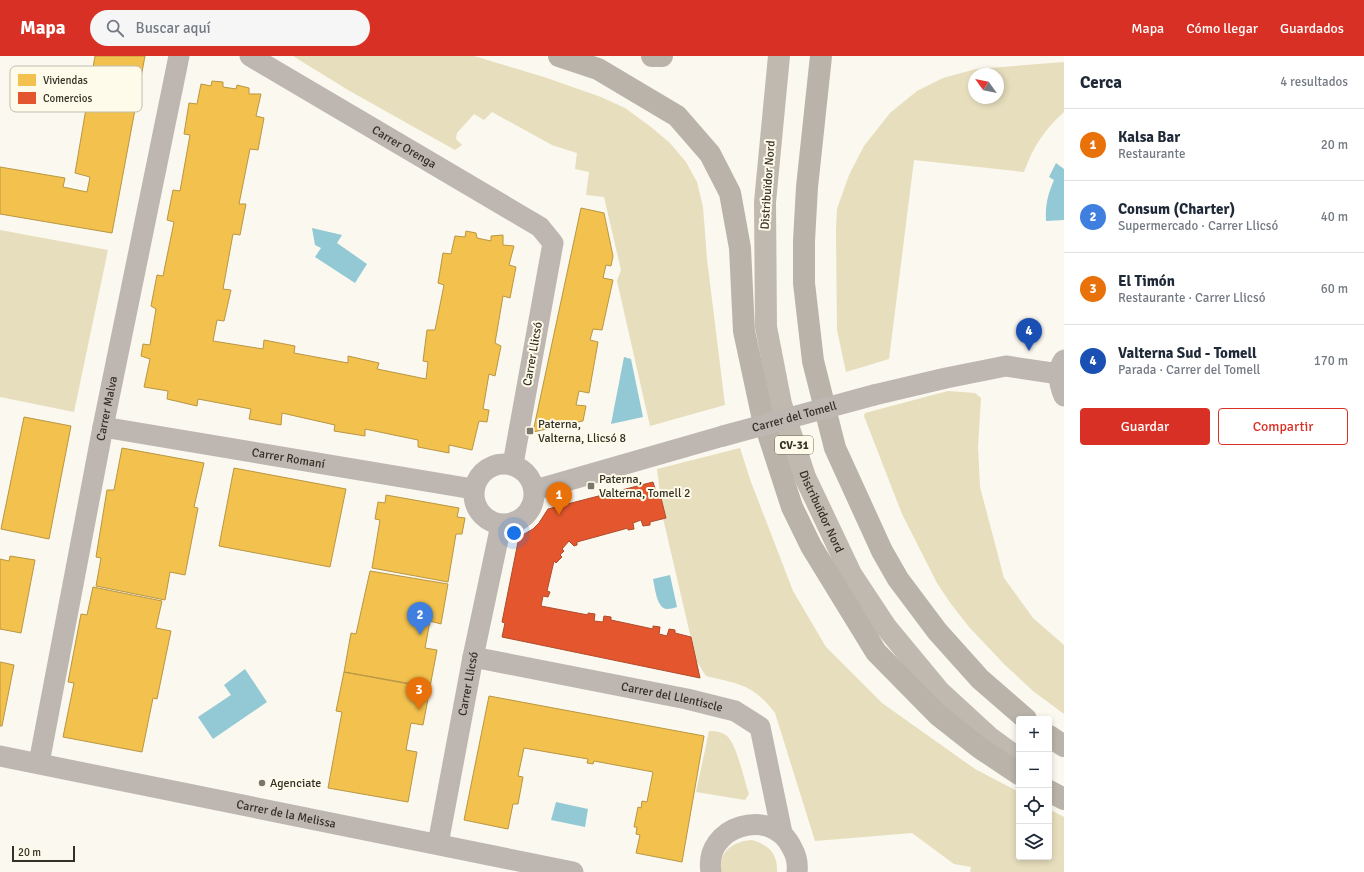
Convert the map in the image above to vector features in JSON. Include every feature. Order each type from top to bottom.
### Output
[{"type":"highway","points":[[559,56],[598,69],[677,116],[710,154],[730,193],[740,248],[744,331],[762,415],[792,507],[811,546],[876,652],[938,715],[980,748],[1016,772]]},
{"type":"highway","points":[[652,56],[662,56]]},
{"type":"highway","points":[[821,56],[807,187],[804,241],[804,283],[813,361],[835,448],[882,551],[898,579],[937,631],[980,679],[1023,716]]},
{"type":"highway","points":[[1052,738],[1064,746]]},
{"type":"highway","points":[[1052,793],[1064,799]]},
{"type":"main road","name":"Distribuïdor Nord","points":[[779,56],[765,202],[766,327],[781,404],[805,477],[851,574],[886,627],[939,691],[989,738],[1016,757]]},
{"type":"main road","points":[[1052,782],[1064,791]]},
{"type":"street","name":"Carrer Malva","points":[[39,763],[103,427],[179,56]]},
{"type":"street","name":"Carrer Orenga","points":[[250,56],[540,227],[553,243]]},
{"type":"street","name":"Carrer Llicsó","points":[[513,464],[553,243]]},
{"type":"street","name":"Carrer del Tomell","points":[[534,490],[723,436],[874,395],[946,378],[1006,366],[1061,367]]},
{"type":"street","points":[[1061,367],[1060,386],[1064,396]]},
{"type":"street","name":"Carrer Romaní","points":[[103,427],[473,489]]},
{"type":"street","points":[[500,463],[513,464],[528,474],[534,490],[531,508],[519,521],[501,524],[485,519],[475,506],[473,489],[478,477],[488,468],[500,463]]},
{"type":"street","name":"Carrer Llicsó","points":[[438,844],[501,524]]},
{"type":"street","name":"Carrer del Llentiscle","points":[[474,657],[687,699],[735,711],[760,727],[782,833]]},
{"type":"street","name":"Carrer de la Melissa","points":[[0,756],[573,872]]},
{"type":"street","points":[[711,872],[710,867],[712,853],[719,841],[729,831],[742,825],[756,824],[770,826],[782,833],[796,856],[797,872]]},
{"type":"shaded area","points":[[293,56],[474,56],[544,77],[601,97],[625,108],[651,127],[670,143],[686,162],[697,182],[703,207],[707,259],[725,405],[650,426],[617,281],[621,270],[604,197],[586,195],[589,172],[575,169],[577,153],[552,145],[492,112],[484,120],[474,114],[457,133],[456,139],[462,145],[455,150],[348,90]]},
{"type":"shaded area","points":[[1064,62],[1064,112],[1040,139],[1024,172],[914,160],[889,359],[846,372],[837,330],[837,209],[849,175],[864,146],[890,113],[917,91],[943,78],[968,71],[968,104],[1004,104],[1004,68],[989,68]]},
{"type":"shaded area","points":[[0,230],[108,250],[74,412],[0,397]]},
{"type":"shaded area","points":[[948,391],[975,393],[981,398],[978,447],[980,487],[1004,578],[1033,618],[1064,645],[1064,714],[1033,691],[1004,664],[969,627],[951,604],[937,583],[902,514],[864,416],[865,413]]},
{"type":"shaded area","points":[[740,448],[751,482],[793,591],[826,647],[882,703],[975,769],[1016,790],[1016,860],[1052,860],[1052,811],[1064,817],[1064,872],[970,872],[971,867],[954,864],[912,833],[815,841],[775,713],[760,696],[745,687],[706,676],[696,660],[663,518],[657,469]]},
{"type":"shaded area","points":[[709,731],[719,732],[727,736],[731,741],[740,763],[749,794],[745,800],[696,792]]},
{"type":"shaded area","points":[[752,840],[758,842],[771,851],[776,860],[777,872],[721,872],[722,858],[729,848],[739,842]]},
{"type":"water","points":[[1056,163],[1064,169],[1064,220],[1046,221],[1047,200],[1054,180],[1049,177]]},
{"type":"water","points":[[312,228],[342,235],[337,243],[367,264],[355,283],[315,257],[321,248],[315,245]]},
{"type":"water","points":[[624,357],[631,359],[643,417],[611,424]]},
{"type":"water","points":[[670,575],[677,607],[667,609],[661,606],[659,602],[653,579]]},
{"type":"water","points":[[245,669],[267,702],[213,739],[198,717],[231,695],[224,685]]},
{"type":"water","points":[[556,802],[588,809],[585,827],[551,820]]},
{"type":"building: Viviendas","points":[[95,56],[145,56],[142,72],[142,66],[93,66]]},
{"type":"building: Viviendas","points":[[212,81],[223,82],[223,87],[236,89],[237,85],[249,88],[249,94],[261,94],[256,116],[264,118],[258,150],[250,149],[239,204],[246,204],[240,235],[233,234],[223,289],[231,290],[224,321],[217,320],[213,341],[263,349],[264,340],[295,346],[294,353],[348,363],[348,356],[379,363],[377,369],[426,379],[428,362],[423,361],[427,330],[435,330],[444,285],[438,283],[443,253],[451,254],[455,236],[465,237],[466,231],[476,233],[477,238],[491,241],[491,236],[503,235],[503,245],[514,246],[509,265],[516,267],[510,298],[503,296],[495,343],[501,346],[495,376],[489,374],[483,409],[489,410],[487,422],[479,421],[472,450],[449,445],[449,453],[418,447],[418,440],[365,429],[365,436],[334,431],[335,425],[282,413],[281,425],[249,419],[251,409],[198,399],[197,406],[167,399],[168,391],[144,387],[150,359],[141,356],[143,344],[150,345],[156,309],[151,306],[157,275],[163,276],[174,222],[167,220],[173,190],[180,191],[190,135],[184,134],[189,103],[197,104],[201,84],[211,86]]},
{"type":"building: Viviendas","points":[[85,112],[135,112],[112,233],[0,214],[0,167],[65,178],[63,187],[87,192],[90,177],[75,173]]},
{"type":"building: Viviendas","points":[[581,208],[604,213],[613,256],[611,266],[606,265],[603,278],[613,280],[602,330],[593,329],[590,340],[598,342],[589,393],[579,391],[576,405],[586,406],[583,421],[533,432]]},
{"type":"building: Viviendas","points":[[24,417],[71,426],[49,539],[1,529]]},
{"type":"building: Viviendas","points":[[122,448],[204,463],[194,507],[198,508],[185,575],[170,572],[165,600],[96,586],[101,558],[96,557],[107,490],[114,490]]},
{"type":"building: Viviendas","points":[[234,468],[346,489],[330,567],[219,546]]},
{"type":"building: Viviendas","points":[[386,495],[459,508],[457,517],[465,518],[462,534],[456,534],[448,582],[372,568],[380,520],[375,519],[378,502],[385,503]]},
{"type":"building: Viviendas","points":[[10,556],[35,560],[21,633],[0,629],[0,559],[9,561]]},
{"type":"building: Viviendas","points":[[370,571],[448,584],[441,624],[430,621],[425,648],[437,650],[430,687],[344,672],[351,633],[356,634]]},
{"type":"building: Viviendas","points":[[93,587],[162,601],[156,628],[171,631],[157,699],[153,698],[142,752],[63,737],[74,683],[68,682],[81,614],[87,615]]},
{"type":"building: Viviendas","points":[[0,662],[14,665],[2,726],[0,726]]},
{"type":"building: Viviendas","points":[[344,672],[430,688],[423,725],[411,723],[406,750],[417,752],[408,802],[328,788],[342,712],[336,711]]},
{"type":"building: Viviendas","points":[[489,696],[704,736],[682,862],[636,853],[640,835],[636,834],[637,827],[634,827],[638,807],[641,808],[642,801],[647,802],[653,772],[594,761],[593,764],[587,763],[588,759],[524,748],[518,776],[523,777],[518,804],[513,804],[508,829],[464,820]]},
{"type":"building: Comercios","points":[[653,482],[657,495],[660,494],[666,518],[650,522],[650,525],[643,526],[641,520],[633,523],[634,529],[628,530],[628,528],[577,542],[577,545],[574,546],[569,541],[562,549],[564,551],[560,555],[562,557],[556,563],[554,561],[547,591],[550,592],[548,597],[543,596],[541,606],[588,615],[588,613],[595,614],[594,621],[603,622],[604,616],[611,617],[611,620],[653,629],[653,626],[660,627],[659,634],[667,636],[669,629],[675,630],[675,633],[691,637],[700,678],[502,637],[505,623],[502,622],[519,537],[533,529],[548,509]]},
{"type":"place","name":"Valterna Sud - Tomell","points":[[1029,351]]},
{"type":"place","name":"Paterna, Valterna, Llicsó 8","points":[[530,431]]},
{"type":"place","name":"Paterna, Valterna, Tomell 2","points":[[591,486]]},
{"type":"place","name":"Kalsa Bar","points":[[559,515]]},
{"type":"place","name":"Consum (Charter)","points":[[420,635]]},
{"type":"place","name":"El Timón","points":[[419,710]]},
{"type":"place","name":"Agenciate","points":[[262,783]]}]
